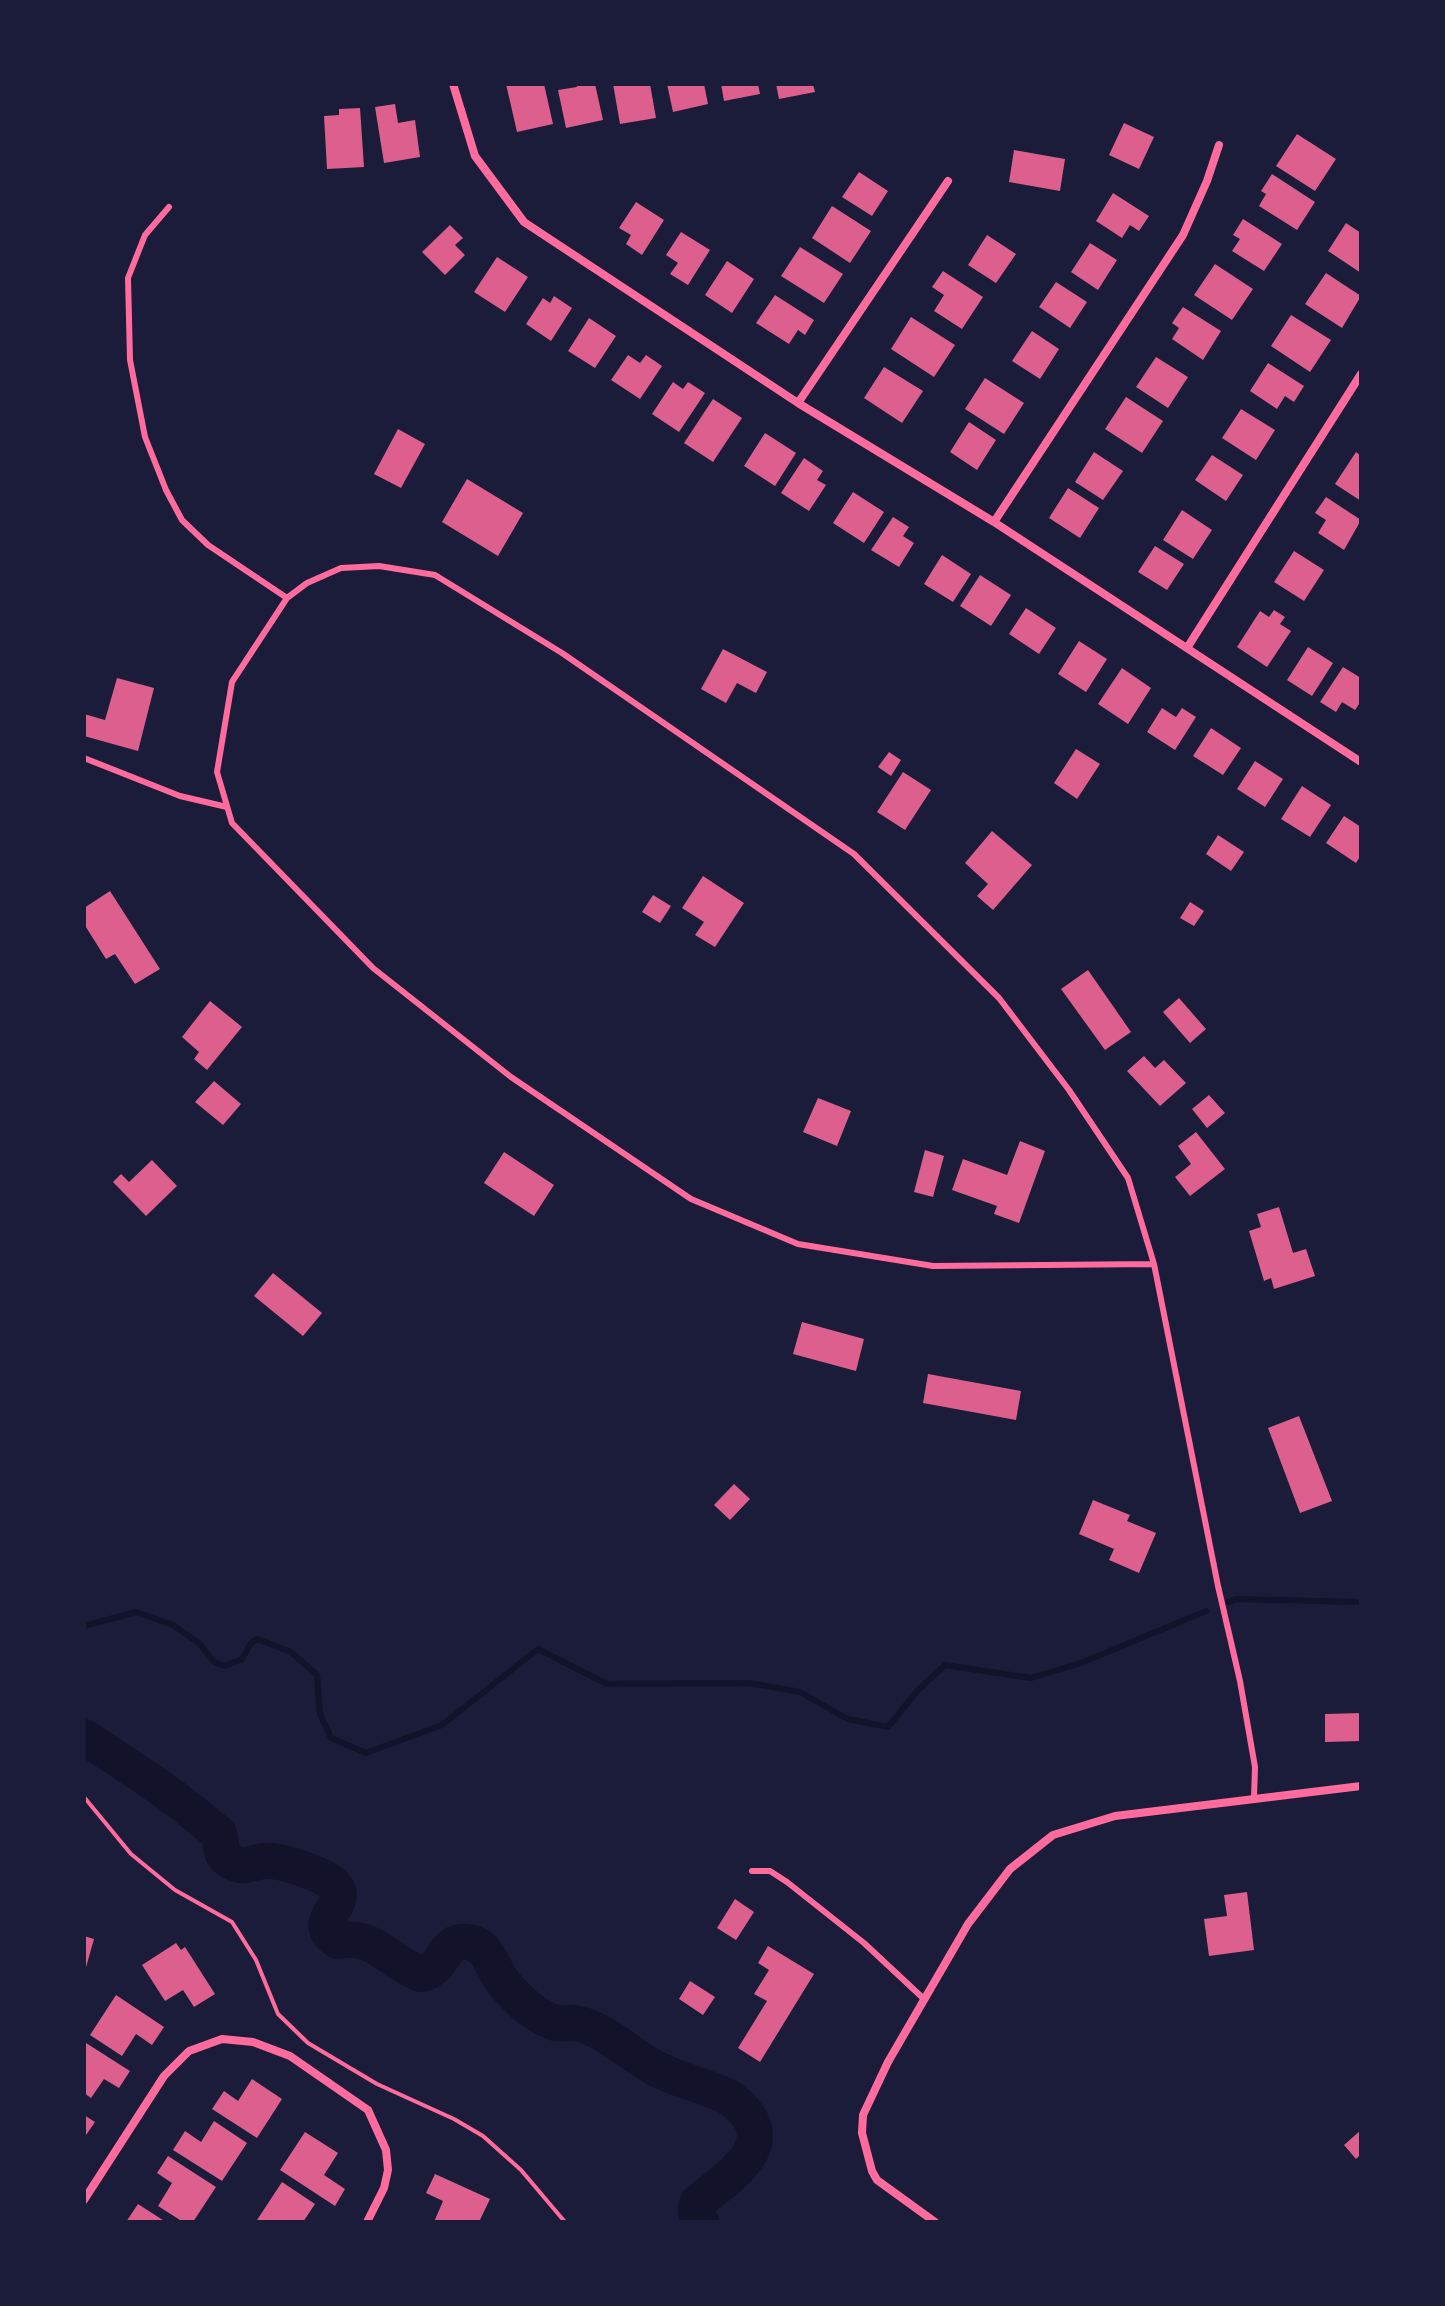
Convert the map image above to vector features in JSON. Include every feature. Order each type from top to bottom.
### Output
[{"type":"street","points":[[453,84],[475,156],[524,222],[798,403],[994,522],[1361,762]]},
{"type":"street","points":[[994,522],[1183,235],[1219,145]]},
{"type":"street","points":[[798,403],[948,181]]},
{"type":"street","points":[[1187,648],[1361,374]]},
{"type":"street","points":[[935,2222],[877,2180],[862,2133],[863,2115],[888,2062],[968,1924],[1010,1869],[1053,1835],[1115,1816],[1361,1786]]},
{"type":"street","points":[[84,2200],[164,2076],[189,2051],[222,2039],[253,2042],[290,2056],[368,2110],[386,2150],[388,2170],[384,2188],[367,2222]]},
{"type":"lane","points":[[169,207],[145,235],[128,278],[130,360],[145,437],[182,520],[208,545],[287,598]]},
{"type":"lane","points":[[1154,1264],[933,1266],[798,1244],[691,1199],[511,1077],[373,968],[232,823],[217,772],[232,682],[287,598],[307,583],[341,568],[379,566],[435,575],[562,653],[854,854],[999,998],[1069,1090],[1128,1178],[1154,1264],[1240,1681],[1255,1767],[1254,1798]]},
{"type":"lane","points":[[84,758],[180,796],[227,807]]},
{"type":"lane","points":[[752,1871],[770,1871],[787,1882],[864,1943],[924,1999]]},
{"type":"path","points":[[84,1797],[131,1854],[175,1890],[232,1922],[256,1960],[278,2014],[308,2043],[377,2084],[454,2119],[483,2136],[521,2170],[565,2222]]},
{"type":"building","points":[[506,84],[544,84],[553,124],[517,132]]},
{"type":"building","points":[[576,84],[595,84],[603,120],[566,128],[558,90],[577,87]]},
{"type":"building","points":[[613,84],[650,84],[656,118],[620,124]]},
{"type":"building","points":[[667,84],[704,84],[708,104],[673,112]]},
{"type":"building","points":[[721,84],[758,84],[760,94],[724,101]]},
{"type":"building","points":[[776,84],[813,84],[815,92],[779,99]]},
{"type":"building","points":[[395,104],[398,123],[415,120],[420,157],[384,163],[375,107]]},
{"type":"building","points":[[360,108],[364,167],[327,169],[324,116],[339,115],[339,109]]},
{"type":"building","points":[[1124,123],[1154,137],[1139,169],[1109,155]]},
{"type":"building","points":[[1297,134],[1336,159],[1315,191],[1276,166]]},
{"type":"building","points":[[1014,150],[1065,159],[1060,191],[1009,182]]},
{"type":"building","points":[[859,172],[888,191],[872,216],[842,197]]},
{"type":"building","points":[[1272,174],[1315,202],[1297,230],[1259,206],[1266,194],[1261,191]]},
{"type":"building","points":[[1113,193],[1149,216],[1139,231],[1130,225],[1122,238],[1096,221]]},
{"type":"building","points":[[636,202],[664,220],[642,255],[626,244],[631,235],[619,228]]},
{"type":"building","points":[[832,206],[871,231],[850,263],[812,238]]},
{"type":"building","points":[[1243,219],[1282,244],[1264,271],[1232,251],[1240,239],[1233,235]]},
{"type":"building","points":[[1346,223],[1361,233],[1361,273],[1328,251]]},
{"type":"building","points":[[450,225],[463,238],[455,245],[465,255],[445,275],[422,252]]},
{"type":"building","points":[[681,232],[710,250],[688,285],[670,274],[678,263],[666,255]]},
{"type":"building","points":[[987,235],[1016,254],[996,283],[968,265]]},
{"type":"building","points":[[1090,243],[1117,260],[1098,290],[1071,272]]},
{"type":"building","points":[[800,247],[843,274],[824,303],[781,276]]},
{"type":"building","points":[[497,257],[528,277],[505,312],[474,292]]},
{"type":"building","points":[[727,261],[754,279],[732,313],[705,295]]},
{"type":"building","points":[[1215,264],[1253,289],[1232,320],[1194,295]]},
{"type":"building","points":[[943,271],[983,297],[962,329],[934,311],[944,295],[932,287]]},
{"type":"building","points":[[1326,273],[1361,296],[1342,328],[1305,304]]},
{"type":"building","points":[[1056,282],[1087,302],[1070,328],[1039,307]]},
{"type":"building","points":[[775,295],[814,320],[805,335],[798,330],[789,344],[756,323]]},
{"type":"building","points":[[554,296],[572,308],[551,341],[526,324],[543,298],[550,303]]},
{"type":"building","points":[[1183,307],[1221,331],[1203,360],[1172,339],[1179,328],[1172,323]]},
{"type":"building","points":[[1291,315],[1331,340],[1310,372],[1271,346]]},
{"type":"building","points":[[911,317],[955,345],[934,377],[891,349]]},
{"type":"building","points":[[589,318],[616,336],[595,368],[568,351]]},
{"type":"building","points":[[1032,331],[1059,349],[1040,379],[1012,361]]},
{"type":"building","points":[[628,355],[640,363],[646,355],[662,366],[640,399],[611,380]]},
{"type":"building","points":[[1156,357],[1188,377],[1168,408],[1136,387]]},
{"type":"building","points":[[1268,363],[1304,386],[1294,402],[1285,396],[1277,409],[1250,391]]},
{"type":"building","points":[[884,367],[923,391],[902,423],[864,398]]},
{"type":"building","points":[[985,378],[1024,403],[1004,434],[965,409]]},
{"type":"building","points":[[673,382],[683,389],[688,382],[705,393],[679,432],[652,414]]},
{"type":"building","points":[[1126,397],[1163,421],[1142,453],[1105,429]]},
{"type":"building","points":[[713,399],[742,418],[713,462],[684,443]]},
{"type":"building","points":[[1241,409],[1275,430],[1256,460],[1222,438]]},
{"type":"building","points":[[969,422],[996,440],[977,470],[950,452]]},
{"type":"building","points":[[398,429],[425,444],[401,488],[374,474]]},
{"type":"building","points":[[765,433],[796,453],[775,486],[744,466]]},
{"type":"building","points":[[1094,452],[1123,471],[1103,500],[1075,482]]},
{"type":"building","points":[[1356,452],[1361,456],[1361,501],[1335,484]]},
{"type":"building","points":[[1212,455],[1243,475],[1226,501],[1195,480]]},
{"type":"building","points":[[804,458],[823,471],[817,480],[826,485],[809,511],[781,493]]},
{"type":"building","points":[[467,479],[523,513],[498,556],[442,522]]},
{"type":"building","points":[[1068,488],[1099,508],[1080,538],[1049,518]]},
{"type":"building","points":[[853,492],[884,512],[864,543],[833,523]]},
{"type":"building","points":[[1326,497],[1361,520],[1344,550],[1318,533],[1326,520],[1315,513]]},
{"type":"building","points":[[1182,510],[1212,530],[1193,559],[1163,540]]},
{"type":"building","points":[[893,517],[909,527],[903,536],[914,543],[899,567],[871,550]]},
{"type":"building","points":[[1155,546],[1184,564],[1167,590],[1138,572]]},
{"type":"building","points":[[1294,551],[1324,570],[1304,601],[1274,582]]},
{"type":"building","points":[[942,555],[971,574],[953,602],[924,584]]},
{"type":"building","points":[[980,575],[1011,595],[991,626],[960,606]]},
{"type":"building","points":[[1026,608],[1056,628],[1039,654],[1009,634]]},
{"type":"building","points":[[1274,610],[1285,617],[1280,624],[1291,631],[1267,667],[1237,647],[1260,611],[1269,617]]},
{"type":"building","points":[[1079,641],[1107,659],[1086,692],[1058,674]]},
{"type":"building","points":[[1308,647],[1333,663],[1312,696],[1287,680]]},
{"type":"building","points":[[723,649],[767,672],[756,693],[737,683],[726,703],[701,689]]},
{"type":"building","points":[[1343,667],[1361,678],[1361,701],[1355,710],[1342,702],[1336,712],[1320,702]]},
{"type":"building","points":[[1122,668],[1151,688],[1128,724],[1098,704]]},
{"type":"building","points":[[117,678],[154,688],[138,751],[84,736],[84,714],[105,720]]},
{"type":"building","points":[[1162,708],[1176,717],[1182,708],[1196,717],[1175,750],[1147,732]]},
{"type":"building","points":[[1211,728],[1241,748],[1223,775],[1193,756]]},
{"type":"building","points":[[1076,749],[1100,764],[1077,799],[1054,783]]},
{"type":"building","points":[[889,752],[901,760],[891,776],[878,767]]},
{"type":"building","points":[[1255,761],[1283,779],[1265,807],[1237,789]]},
{"type":"building","points":[[903,772],[931,790],[905,830],[877,812]]},
{"type":"building","points":[[1302,786],[1331,805],[1310,837],[1281,819]]},
{"type":"building","points":[[1344,816],[1361,827],[1361,855],[1356,863],[1326,843]]},
{"type":"building","points":[[992,831],[1032,865],[993,910],[977,896],[988,884],[965,863]]},
{"type":"building","points":[[1218,835],[1244,852],[1231,871],[1206,854]]},
{"type":"building","points":[[703,876],[744,903],[715,947],[695,935],[704,922],[682,908]]},
{"type":"building","points":[[110,891],[160,969],[135,984],[115,954],[106,959],[84,924],[84,908]]},
{"type":"building","points":[[653,895],[671,906],[660,923],[642,912]]},
{"type":"building","points":[[1190,902],[1204,911],[1194,926],[1180,918]]},
{"type":"building","points":[[1088,970],[1131,1032],[1105,1050],[1061,989]]},
{"type":"building","points":[[1179,998],[1206,1029],[1190,1043],[1163,1012]]},
{"type":"building","points":[[210,1001],[242,1027],[207,1070],[194,1059],[199,1052],[182,1037]]},
{"type":"building","points":[[1144,1056],[1155,1068],[1164,1060],[1186,1083],[1160,1106],[1127,1071]]},
{"type":"building","points":[[214,1081],[241,1104],[223,1125],[195,1102]]},
{"type":"building","points":[[1209,1095],[1225,1113],[1207,1128],[1192,1109]]},
{"type":"building","points":[[818,1098],[851,1111],[837,1146],[803,1132]]},
{"type":"building","points":[[1196,1132],[1225,1169],[1190,1196],[1175,1177],[1191,1164],[1178,1146]]},
{"type":"building","points":[[1020,1141],[1045,1151],[1019,1223],[994,1214],[997,1206],[952,1190],[963,1159],[1007,1175]]},
{"type":"building","points":[[925,1150],[944,1156],[933,1197],[914,1192]]},
{"type":"building","points":[[504,1152],[554,1185],[534,1216],[484,1183]]},
{"type":"building","points":[[152,1160],[177,1186],[146,1216],[113,1182],[121,1174],[129,1182]]},
{"type":"building","points":[[1279,1207],[1293,1253],[1306,1249],[1315,1276],[1274,1289],[1271,1278],[1264,1281],[1249,1231],[1261,1227],[1257,1214]]},
{"type":"building","points":[[273,1273],[322,1313],[303,1336],[254,1296]]},
{"type":"building","points":[[802,1322],[864,1339],[856,1371],[793,1354]]},
{"type":"building","points":[[928,1374],[1021,1391],[1016,1420],[923,1403]]},
{"type":"building","points":[[1299,1416],[1332,1501],[1300,1513],[1268,1428]]},
{"type":"building","points":[[734,1484],[750,1499],[730,1520],[714,1505]]},
{"type":"building","points":[[1093,1500],[1130,1515],[1127,1521],[1156,1533],[1139,1573],[1109,1560],[1114,1549],[1079,1534]]},
{"type":"building","points":[[1361,1713],[1361,1741],[1325,1742],[1325,1714]]},
{"type":"building","points":[[1247,1892],[1254,1950],[1209,1956],[1204,1919],[1227,1916],[1224,1895]]},
{"type":"building","points":[[735,1899],[754,1912],[736,1940],[717,1928]]},
{"type":"building","points":[[84,1936],[94,1939],[85,1971],[84,1971]]},
{"type":"building","points":[[176,1943],[181,1950],[185,1947],[215,1994],[194,2007],[183,1990],[165,2001],[142,1965]]},
{"type":"building","points":[[768,1946],[814,1974],[760,2062],[738,2048],[767,2001],[754,1994],[769,1970],[758,1963]]},
{"type":"building","points":[[690,1981],[715,1997],[703,2015],[679,1999]]},
{"type":"building","points":[[116,1995],[164,2027],[152,2045],[136,2034],[122,2056],[90,2035]]},
{"type":"building","points":[[86,2043],[130,2071],[119,2088],[104,2079],[91,2098],[84,2093]]},
{"type":"building","points":[[252,2079],[282,2099],[257,2138],[212,2109],[224,2091],[238,2101]]},
{"type":"building","points":[[84,2115],[95,2122],[84,2138]]},
{"type":"building","points":[[214,2121],[247,2143],[222,2181],[173,2150],[185,2131],[201,2142]]},
{"type":"building","points":[[1361,2130],[1361,2154],[1356,2159],[1344,2145]]},
{"type":"building","points":[[305,2132],[338,2153],[324,2175],[345,2189],[335,2206],[280,2170]]},
{"type":"building","points":[[168,2156],[216,2187],[193,2222],[183,2222],[158,2206],[172,2183],[157,2173]]},
{"type":"building","points":[[435,2174],[490,2199],[479,2222],[434,2222],[443,2201],[426,2193]]},
{"type":"building","points":[[282,2182],[315,2204],[303,2222],[260,2222],[257,2220]]},
{"type":"building","points":[[138,2204],[166,2222],[126,2222]]},
{"type":"waterway","points":[[1228,1602],[1236,1599],[1361,1602]]},
{"type":"waterway","points":[[84,1626],[136,1612],[173,1625],[199,1643],[213,1661],[224,1666],[242,1659],[257,1639],[291,1652],[317,1675],[320,1714],[331,1738],[366,1753],[442,1725],[538,1649],[607,1684],[749,1683],[800,1692],[848,1719],[888,1727],[918,1690],[945,1665],[1031,1678],[1081,1663],[1206,1611]]},
{"type":"waterway","points":[[84,1737],[164,1790],[217,1832],[222,1852],[235,1864],[280,1862],[311,1872],[333,1884],[338,1899],[326,1926],[338,1941],[362,1941],[421,1974],[436,1966],[453,1945],[459,1942],[475,1944],[485,1952],[499,1977],[513,1993],[543,2018],[591,2028],[659,2070],[733,2100],[754,2127],[755,2140],[743,2164],[698,2202],[696,2212],[701,2222]]}]
